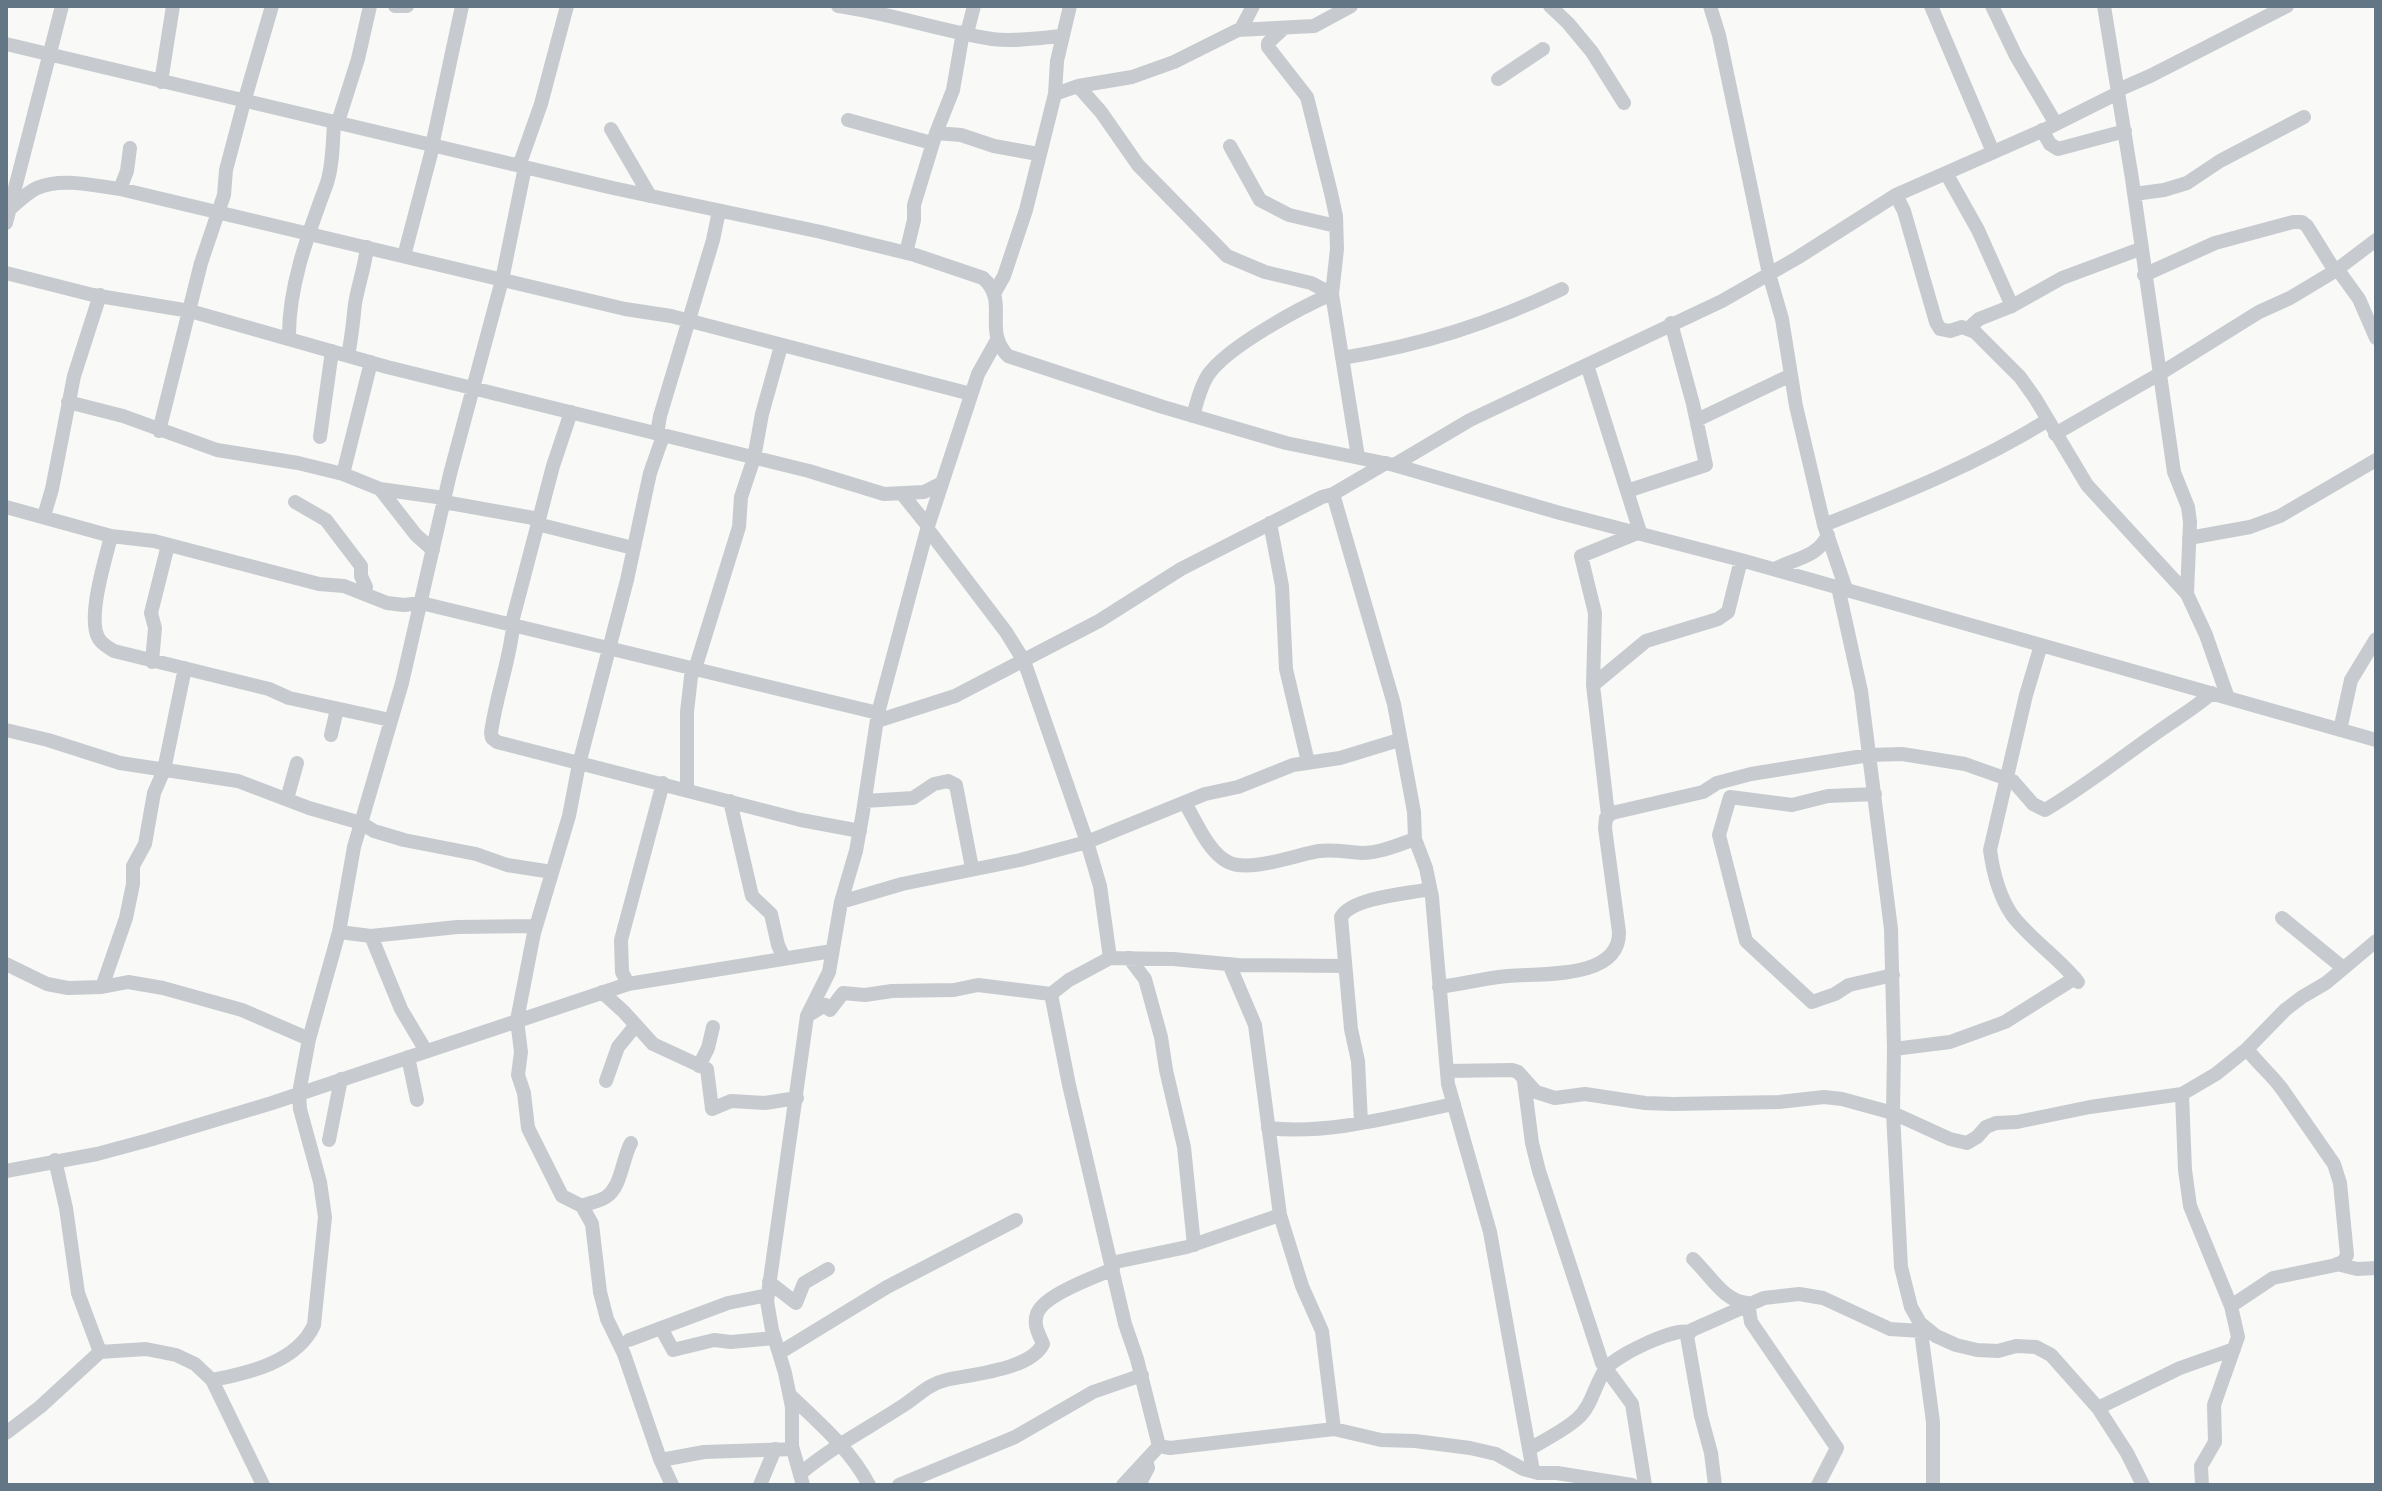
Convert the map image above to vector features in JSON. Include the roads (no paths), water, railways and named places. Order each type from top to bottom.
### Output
[{"type":"street","points":[[6,223],[62,6]]},
{"type":"street","points":[[161,82],[173,6]]},
{"type":"street","points":[[159,431],[201,263],[224,195],[226,170],[272,6]]},
{"type":"street","points":[[289,339],[289,307],[315,212],[327,182],[336,121],[358,59],[370,6]]},
{"type":"street","points":[[395,6],[407,6]]},
{"type":"street","points":[[404,256],[433,146],[462,6]]},
{"type":"street","points":[[212,1380],[243,1374],[277,1360],[308,1339],[314,1325],[325,1217],[320,1182],[300,1109],[299,1093],[309,1039],[339,932],[361,823],[402,683],[444,500],[502,280],[522,166],[567,6]]},
{"type":"street","points":[[838,6],[907,12],[965,33],[994,39],[1061,36]]},
{"type":"street","points":[[906,253],[914,220],[914,205],[932,137],[953,90],[974,6]]},
{"type":"street","points":[[802,1479],[793,1449],[790,1395],[777,1345],[769,1289],[807,1016],[829,972],[841,902],[860,831],[878,717],[927,527],[978,374],[997,340],[995,292],[1004,276],[1026,210],[1055,94],[1061,36],[1070,6]]},
{"type":"street","points":[[1241,29],[1253,6]]},
{"type":"street","points":[[1055,94],[1078,86],[1132,77],[1174,62],[1241,29],[1314,26],[1351,6]]},
{"type":"street","points":[[1550,6],[1592,52],[1624,103]]},
{"type":"street","points":[[1710,6],[1726,66],[1826,530],[1842,588],[1861,691],[1891,929],[1893,1113],[1901,1267],[1911,1307],[1921,1327],[1933,1422],[1933,1485]]},
{"type":"street","points":[[1931,6],[1993,152]]},
{"type":"street","points":[[1992,6],[2049,127],[2050,144],[2058,149],[2125,131]]},
{"type":"street","points":[[2104,6],[2174,472],[2188,507],[2187,594]]},
{"type":"street","points":[[6,507],[111,536],[154,541],[319,584],[344,586],[387,603],[421,603],[878,717],[955,696],[1135,600],[1181,569],[1333,494],[1470,420],[1722,301],[1896,195],[2049,127],[2282,7]]},
{"type":"street","points":[[1283,29],[1268,43],[1268,47],[1311,107],[1331,193],[1337,249],[1332,294],[1358,457]]},
{"type":"street","points":[[6,44],[433,146],[906,253],[983,278],[995,292]]},
{"type":"street","points":[[1498,79],[1543,49]]},
{"type":"street","points":[[1078,86],[1117,133],[1138,165],[1227,256],[1265,272],[1311,283],[1332,294]]},
{"type":"street","points":[[2134,194],[2187,183],[2207,168],[2304,117]]},
{"type":"street","points":[[848,120],[932,137],[950,133],[994,146],[1038,154]]},
{"type":"street","points":[[611,129],[650,196]]},
{"type":"street","points":[[1230,146],[1260,200],[1298,218],[1336,226]]},
{"type":"street","points":[[120,189],[130,148]]},
{"type":"street","points":[[6,157],[22,160]]},
{"type":"street","points":[[1946,173],[1978,230],[2012,306]]},
{"type":"street","points":[[11,208],[34,189],[43,186],[79,183],[120,189],[690,322],[971,394]]},
{"type":"street","points":[[1896,195],[1904,211],[1936,322],[1945,331],[1968,329],[1975,332],[2020,377],[2087,485],[2187,594],[2206,635],[2228,698]]},
{"type":"street","points":[[672,1485],[624,1354],[607,1319],[600,1292],[592,1224],[582,1206],[562,1196],[528,1128],[524,1093],[518,1075],[521,1052],[517,1020],[536,926],[569,816],[660,435],[660,416],[690,322],[719,211]]},
{"type":"street","points":[[2144,275],[2215,243],[2302,222],[2359,299],[2376,338]]},
{"type":"street","points":[[2055,434],[2247,319],[2336,270],[2376,240]]},
{"type":"street","points":[[348,355],[367,247]]},
{"type":"street","points":[[1968,329],[1979,319],[2012,306],[2062,278],[2140,249]]},
{"type":"street","points":[[6,273],[93,295],[190,311],[371,362],[809,471],[884,494],[924,492],[942,483]]},
{"type":"street","points":[[1342,358],[1434,340],[1499,317],[1562,289]]},
{"type":"street","points":[[1193,416],[1202,385],[1213,368],[1259,335],[1311,303],[1332,294]]},
{"type":"street","points":[[44,516],[68,402],[100,295]]},
{"type":"street","points":[[1627,491],[1706,465],[1707,458],[1671,323]]},
{"type":"street","points":[[997,340],[1008,356],[1286,443],[1390,464],[1560,513],[1640,532],[2376,740]]},
{"type":"street","points":[[687,789],[687,712],[694,669],[739,527],[741,497],[754,458],[762,414],[781,346]]},
{"type":"street","points":[[320,437],[332,351]]},
{"type":"street","points":[[343,474],[371,362]]},
{"type":"street","points":[[1587,365],[1640,532]]},
{"type":"street","points":[[1697,420],[1791,375]]},
{"type":"street","points":[[68,402],[123,416],[217,450],[298,463],[343,474],[380,489],[444,500],[633,548]]},
{"type":"street","points":[[571,412],[538,522],[512,626],[510,657],[492,726],[492,738],[497,742],[579,764],[801,820],[860,831]]},
{"type":"street","points":[[1826,530],[1955,472],[2048,420]]},
{"type":"street","points":[[2189,538],[2250,527],[2280,516],[2376,460]]},
{"type":"street","points":[[380,489],[416,535],[433,550]]},
{"type":"street","points":[[1333,494],[1394,704],[1414,812],[1415,839],[1430,889],[1447,1071],[1490,1232],[1533,1471]]},
{"type":"street","points":[[903,495],[1006,632],[1024,661],[1100,886],[1110,958]]},
{"type":"street","points":[[295,502],[326,520],[361,566],[366,587],[364,593]]},
{"type":"street","points":[[1270,523],[1282,586],[1286,669],[1308,762]]},
{"type":"street","points":[[1775,569],[1821,548],[1826,530]]},
{"type":"street","points":[[1439,987],[1507,976],[1562,974],[1587,967],[1614,952],[1619,943],[1606,850],[1608,815],[1593,685],[1595,613],[1581,556],[1640,532]]},
{"type":"street","points":[[111,536],[98,593],[96,631],[104,644],[114,651],[390,720]]},
{"type":"street","points":[[152,662],[155,628],[151,613],[168,545]]},
{"type":"street","points":[[1593,685],[1646,641],[1718,619],[1728,612],[1741,560]]},
{"type":"street","points":[[2340,730],[2351,680],[2376,639]]},
{"type":"street","points":[[1894,1049],[1950,1042],[1992,1028],[2076,980],[2063,963],[2012,915],[1993,869],[1990,850],[2005,778],[2041,645]]},
{"type":"street","points":[[102,987],[126,918],[133,884],[133,866],[145,844],[154,793],[164,770],[185,668]]},
{"type":"street","points":[[1608,815],[1703,792],[1717,783],[1751,774],[1869,755],[1923,756],[1965,764],[2013,781],[2033,804],[2045,810],[2135,751],[2212,693]]},
{"type":"street","points":[[331,735],[337,709]]},
{"type":"street","points":[[6,730],[120,763],[238,781],[404,840],[476,854],[507,865],[552,872]]},
{"type":"street","points":[[841,902],[1087,842],[1185,803],[1308,762],[1340,758],[1399,740]]},
{"type":"street","points":[[287,799],[297,763]]},
{"type":"street","points":[[865,801],[913,798],[934,784],[948,781],[956,785],[972,868]]},
{"type":"street","points":[[628,984],[622,972],[621,940],[663,783]]},
{"type":"street","points":[[1875,794],[1828,796],[1792,805],[1730,797],[1719,835],[1746,941],[1812,1002],[1849,985],[1893,975]]},
{"type":"street","points":[[730,801],[752,896],[771,914],[784,958]]},
{"type":"street","points":[[1185,803],[1211,846],[1231,864],[1245,866],[1321,850],[1363,853],[1395,847],[1415,839]]},
{"type":"street","points":[[1361,1122],[1358,1061],[1351,1029],[1341,917],[1345,911],[1374,899],[1430,889]]},
{"type":"street","points":[[2282,918],[2342,967]]},
{"type":"street","points":[[339,932],[371,936],[457,927],[536,926]]},
{"type":"street","points":[[371,936],[395,996],[426,1051]]},
{"type":"street","points":[[1447,1071],[1512,1070],[1518,1072],[1536,1092],[1555,1098],[1585,1094],[1673,1104],[1779,1102],[1824,1097],[1893,1113],[1950,1139],[1967,1143],[1996,1123],[2182,1094],[2216,1074],[2247,1049],[2285,1010],[2326,983],[2376,941]]},
{"type":"street","points":[[6,1171],[97,1154],[149,1140],[628,984],[832,951]]},
{"type":"street","points":[[807,1016],[825,1005],[830,1010],[834,1008],[843,993],[865,995],[892,991],[954,990],[978,985],[1051,994],[1069,980],[1110,958],[1345,966]]},
{"type":"street","points":[[1129,958],[1145,979],[1161,1037],[1184,1147],[1194,1245]]},
{"type":"street","points":[[6,964],[47,984],[68,988],[128,982],[163,988],[242,1010],[309,1039]]},
{"type":"street","points":[[1229,964],[1255,1025],[1280,1215],[1302,1286],[1322,1331],[1334,1429]]},
{"type":"street","points":[[602,992],[653,1044],[707,1069],[712,1109],[731,1101],[765,1103],[797,1098]]},
{"type":"street","points":[[1051,994],[1125,1324],[1142,1375],[1159,1446]]},
{"type":"street","points":[[606,1081],[618,1047],[636,1025]]},
{"type":"street","points":[[699,1066],[713,1027]]},
{"type":"street","points":[[2231,1306],[2273,1278],[2337,1264],[2347,1258],[2348,1247],[2340,1183],[2334,1164],[2273,1077],[2258,1065],[2247,1049]]},
{"type":"street","points":[[408,1057],[417,1100]]},
{"type":"street","points":[[329,1140],[341,1079]]},
{"type":"street","points":[[1523,1079],[1539,1171],[1605,1370],[1626,1392],[1632,1404],[1645,1485]]},
{"type":"street","points":[[2182,1094],[2185,1170],[2190,1206],[2231,1306],[2238,1337],[2214,1405],[2215,1442],[2201,1466],[2202,1485]]},
{"type":"street","points":[[1268,1128],[1290,1130],[1354,1125],[1454,1104]]},
{"type":"street","points":[[582,1206],[606,1197],[613,1190],[631,1143]]},
{"type":"street","points":[[55,1160],[66,1208],[78,1293],[100,1352]]},
{"type":"street","points":[[802,1479],[819,1458],[907,1404],[923,1390],[944,1380],[980,1374],[1019,1362],[1039,1351],[1043,1344],[1036,1330],[1039,1308],[1069,1288],[1112,1266],[1194,1245],[1280,1215]]},
{"type":"street","points":[[661,1328],[673,1350],[714,1340],[777,1345],[1016,1220]]},
{"type":"street","points":[[1693,1259],[1726,1295],[1748,1303]]},
{"type":"street","points":[[2337,1264],[2357,1269],[2376,1268]]},
{"type":"street","points":[[629,1340],[769,1289],[796,1303],[804,1283],[828,1269]]},
{"type":"street","points":[[1529,1449],[1577,1419],[1589,1404],[1605,1370],[1622,1355],[1674,1333],[1689,1332],[1748,1303],[1799,1294],[1823,1298],[1890,1329],[1921,1327],[1946,1342],[1977,1350],[2036,1347],[2051,1355],[2098,1408],[2143,1485]]},
{"type":"street","points":[[1748,1303],[1751,1322],[1837,1448],[1818,1485]]},
{"type":"street","points":[[1689,1332],[1687,1336],[1715,1485]]},
{"type":"street","points":[[6,1433],[40,1407],[100,1352],[146,1349],[176,1355],[195,1364],[212,1380],[263,1485]]},
{"type":"street","points":[[2098,1408],[2180,1368],[2234,1349]]},
{"type":"street","points":[[899,1485],[1015,1437],[1093,1392],[1142,1375]]},
{"type":"street","points":[[790,1395],[841,1444],[869,1485]]},
{"type":"street","points":[[1159,1446],[1170,1448],[1334,1429],[1381,1440],[1446,1444],[1483,1451],[1556,1479],[1632,1485]]},
{"type":"street","points":[[1123,1485],[1159,1446]]},
{"type":"street","points":[[760,1485],[775,1449]]},
{"type":"street","points":[[661,1460],[704,1452],[793,1449]]},
{"type":"street","points":[[1142,1485],[1148,1468],[1146,1459]]}]
